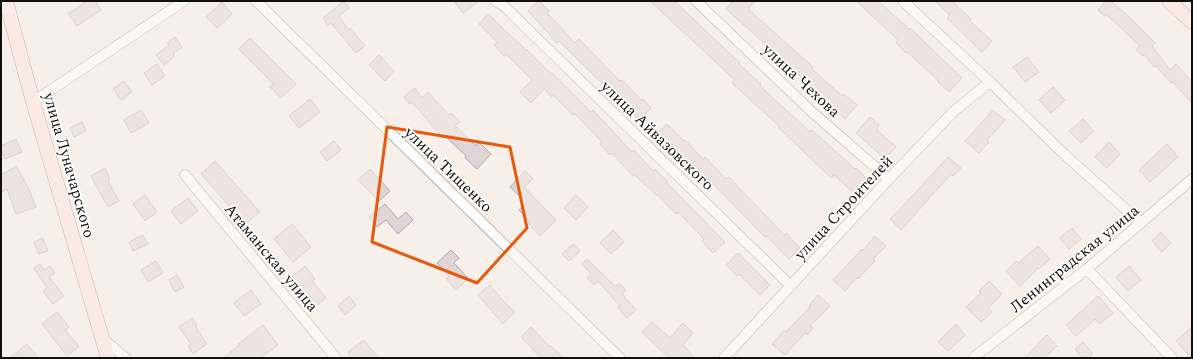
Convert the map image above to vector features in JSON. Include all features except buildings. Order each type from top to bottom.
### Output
[{"type":"main road","name":"улица Луначарского","points":[[6,1],[33,102],[108,358]]},
{"type":"main road","points":[[1169,1],[1192,22]]},
{"type":"street","points":[[33,102],[184,1]]},
{"type":"street","name":"улица Тищенко","points":[[256,1],[620,358]]},
{"type":"street","name":"улица Чехова","points":[[696,1],[812,112],[889,179]]},
{"type":"street","points":[[903,1],[990,82],[1065,155],[1141,223]]},
{"type":"street","name":"улица Айвазовского","points":[[502,3],[791,286]]},
{"type":"street","name":"улица Строителей","points":[[724,358],[953,112],[990,82]]},
{"type":"street","name":"Атаманская улица","points":[[185,175],[336,358]]},
{"type":"street","name":"Ленинградская улица","points":[[973,358],[1087,269],[1192,179]]},
{"type":"street","points":[[1087,269],[1172,358]]},
{"type":"street","points":[[103,339],[126,358]]},
{"type":"highlighted area","points":[[387,127],[510,147],[527,228],[477,283],[372,242]]}]
